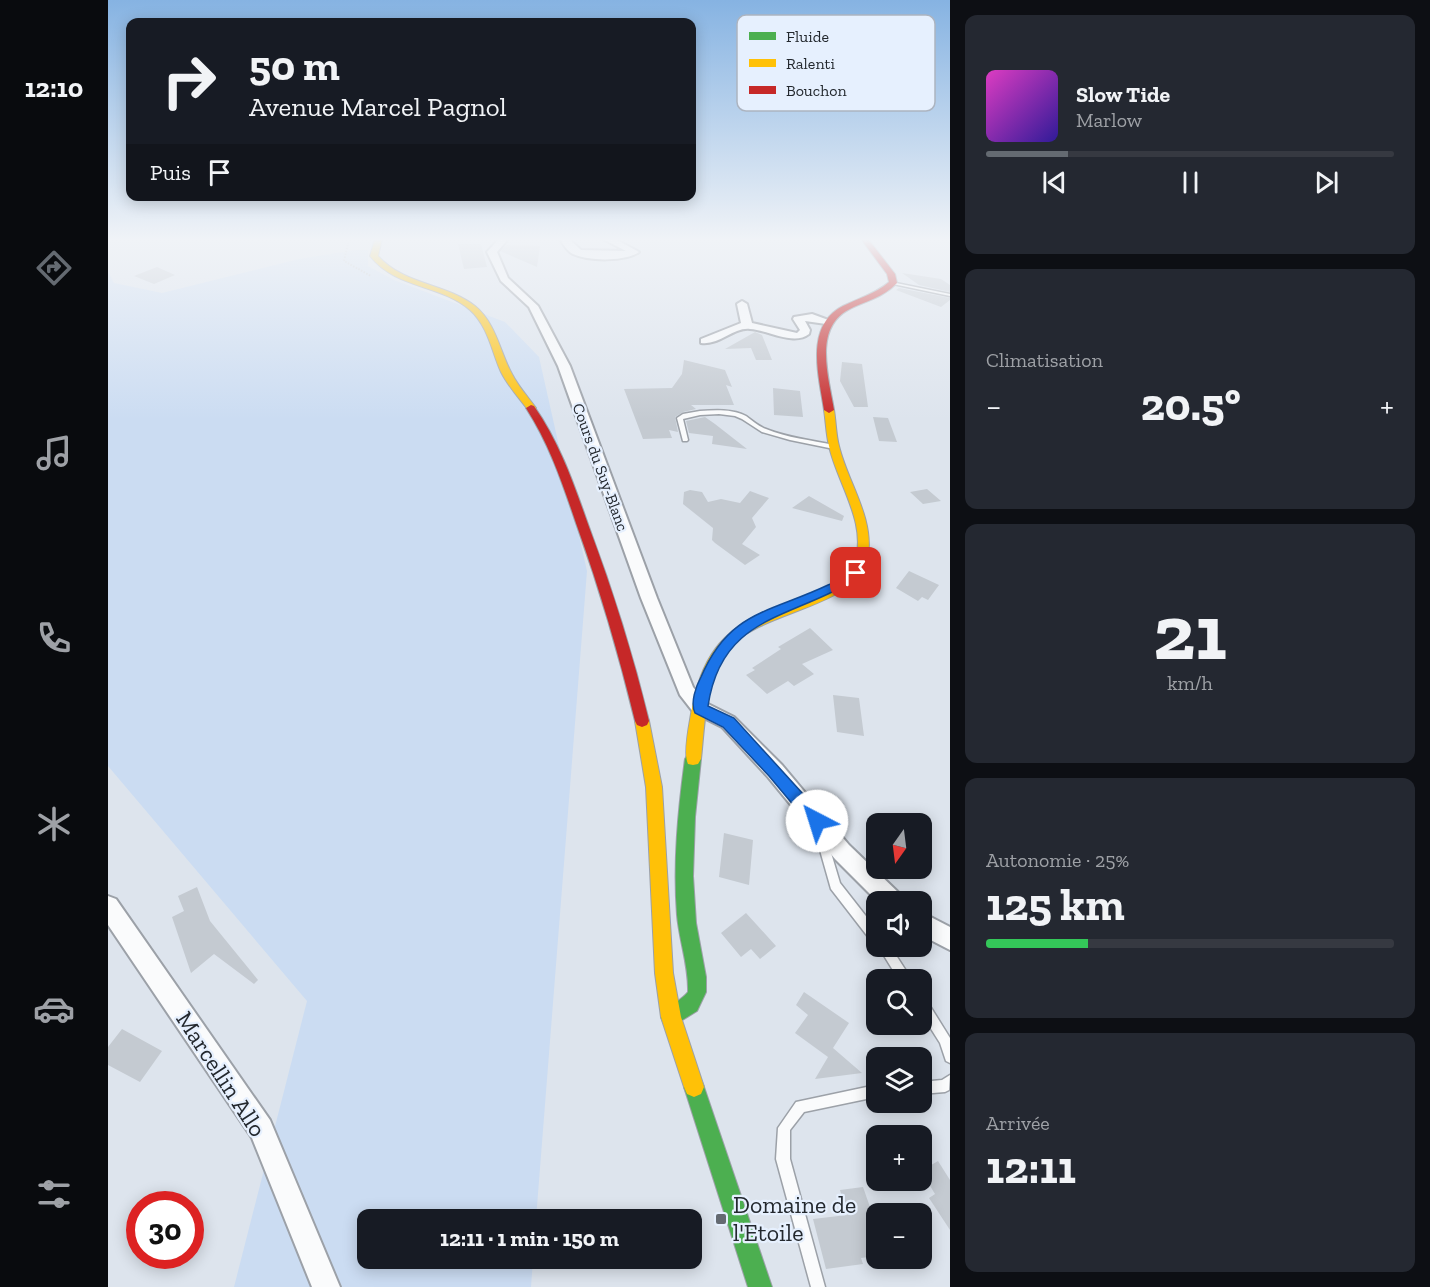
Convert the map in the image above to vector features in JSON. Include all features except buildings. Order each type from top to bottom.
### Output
[{"type":"main road","points":[[460,299],[481,316],[491,331],[508,374],[548,434],[616,625],[648,747],[654,787],[664,973],[671,1017],[760,1287]]},
{"type":"main road","points":[[671,1017],[694,1001],[697,993],[689,946],[684,878],[687,804],[704,686],[717,655],[731,638],[747,625],[834,587],[856,573],[863,538],[858,511],[834,447],[821,344],[822,328],[826,321],[841,310],[867,299]]},
{"type":"street","name":"Cours du Suy-Blanc","points":[[526,299],[533,306],[564,366],[649,598],[686,690],[700,708]]},
{"type":"street","points":[[742,304],[747,325]]},
{"type":"street","points":[[705,341],[747,325],[797,336],[804,334],[805,330],[798,319],[812,317],[826,321]]},
{"type":"street","points":[[700,708],[728,723],[775,771],[842,852],[882,891]]},
{"type":"street","name":"Marcellin Allo","points":[[108,906],[261,1129],[326,1287]]},
{"type":"street","points":[[932,929],[950,939]]},
{"type":"lane","points":[[685,440],[680,418],[685,415],[719,413],[742,417],[753,426],[765,431],[834,447]]},
{"type":"lane","points":[[817,821],[835,885],[866,925]]},
{"type":"lane","points":[[932,1019],[945,1040],[950,1057]]},
{"type":"lane","points":[[932,1087],[945,1086],[950,1081]]},
{"type":"lane","points":[[818,1287],[783,1159],[784,1128],[800,1106],[866,1093]]},
{"type":"shaded area","points":[[108,299],[444,299],[505,322],[539,357],[587,571],[537,1209],[357,1209],[357,1269],[532,1269],[531,1287],[234,1287],[307,1001],[108,766]]},
{"type":"traffic: fast","points":[[671,1017],[690,1004],[697,992],[697,977],[687,923],[684,876],[693,759]]},
{"type":"traffic: fast","points":[[694,1087],[760,1287]]},
{"type":"traffic: slow","points":[[459,299],[474,309],[486,324],[507,374],[531,408]]},
{"type":"traffic: slow","points":[[693,759],[701,699],[709,671],[724,645],[754,622],[811,600],[844,583],[856,572],[861,562],[862,527],[834,447],[829,410]]},
{"type":"traffic: slow","points":[[642,721],[654,787],[664,973],[671,1017],[694,1087]]},
{"type":"traffic: jam","points":[[829,410],[822,369],[822,340],[826,328],[833,317],[844,309],[867,299]]},
{"type":"traffic: jam","points":[[531,408],[560,462],[590,545],[622,644],[642,721]]},
{"type":"place","name":"Domaine de l'Etoile","points":[[721,1219]]},
{"type":"route","points":[[817,821],[775,771],[728,723],[700,708],[704,686],[717,655],[731,638],[747,625],[834,587],[856,573]]}]
